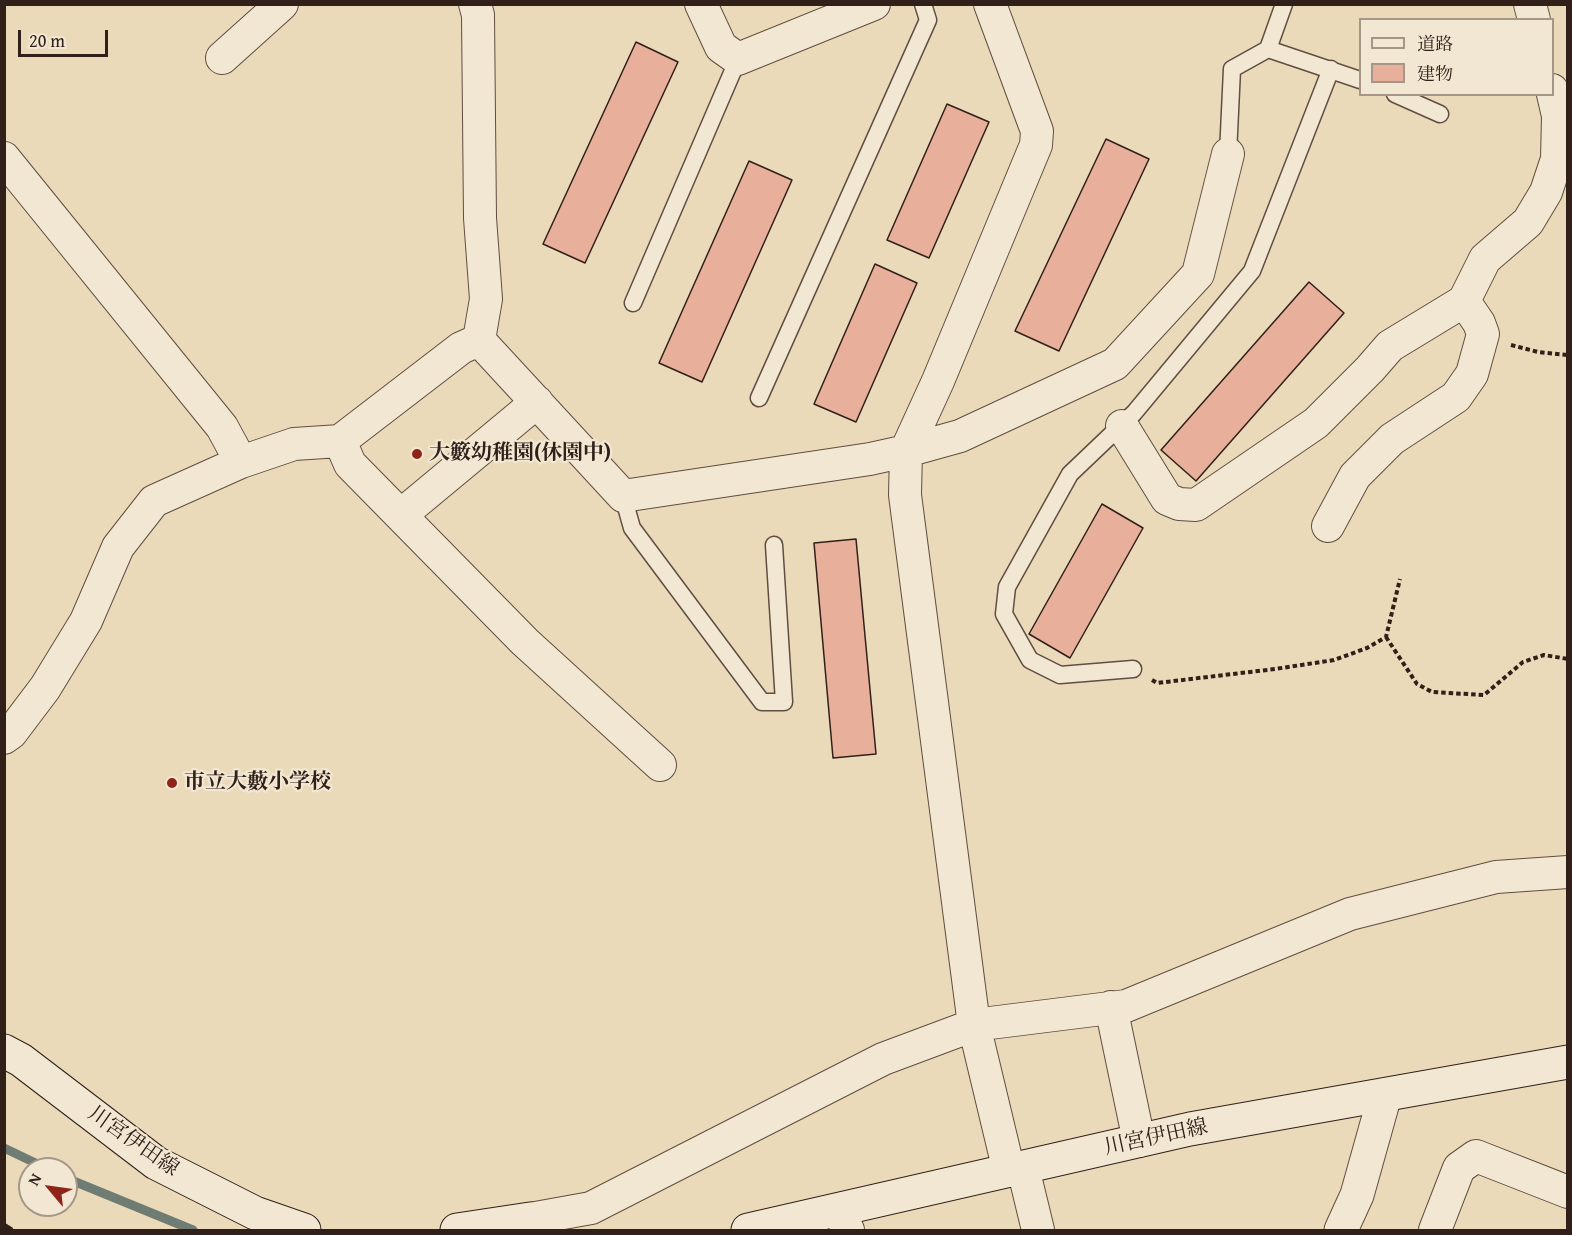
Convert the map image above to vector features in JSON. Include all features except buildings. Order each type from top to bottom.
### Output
[{"type":"main road","name":"川宮伊田線","points":[[4,1051],[21,1060],[156,1163],[255,1213],[304,1230]]},
{"type":"main road","name":"川宮伊田線","points":[[748,1230],[844,1220],[1016,1169],[1190,1129],[1568,1062]]},
{"type":"main road","points":[[1341,1230],[1357,1195],[1385,1095]]},
{"type":"main road","points":[[457,1230],[536,1225]]},
{"type":"street","points":[[222,58],[282,4]]},
{"type":"street","points":[[475,4],[478,15],[480,218],[486,299],[479,340]]},
{"type":"street","points":[[701,4],[721,47],[738,59],[874,4]]},
{"type":"street","points":[[990,4],[1037,131],[1036,145],[938,381],[906,451],[905,495],[974,1025],[1016,1169],[1038,1230]]},
{"type":"street","points":[[1122,426],[1167,499],[1179,504],[1196,505],[1316,423],[1390,346],[1464,301],[1485,259],[1528,222],[1546,192],[1557,159],[1558,116],[1553,96]]},
{"type":"street","points":[[479,340],[624,496],[870,459],[906,451],[960,436],[1115,364],[1198,274],[1228,154]]},
{"type":"street","points":[[4,158],[222,427],[241,462]]},
{"type":"street","points":[[1328,526],[1355,476],[1392,439],[1456,396],[1472,374],[1483,334],[1479,323],[1464,301]]},
{"type":"street","points":[[4,738],[45,688],[86,621],[118,547],[154,501],[241,462],[294,444],[340,441],[461,348],[479,340]]},
{"type":"street","points":[[400,515],[537,402]]},
{"type":"street","points":[[340,441],[350,464],[525,642],[660,765]]},
{"type":"street","points":[[536,1225],[591,1208],[884,1059],[974,1025],[1126,1006],[1350,914],[1496,877],[1568,872]]},
{"type":"street","points":[[1111,1007],[1139,1141]]},
{"type":"street","points":[[1435,1230],[1459,1168],[1476,1156],[1568,1192]]},
{"type":"lane","points":[[759,398],[927,20],[923,4]]},
{"type":"lane","points":[[1228,154],[1232,69],[1268,49],[1284,4]]},
{"type":"lane","points":[[1268,49],[1359,80]]},
{"type":"lane","points":[[633,303],[738,59]]},
{"type":"lane","points":[[1133,669],[1060,675],[1030,660],[1004,614],[1007,587],[1070,474],[1134,413],[1252,271],[1331,69]]},
{"type":"lane","points":[[1400,96],[1440,114]]},
{"type":"lane","points":[[624,496],[632,528],[762,702],[784,702],[774,545]]},
{"type":"path","points":[[1483,334],[1496,342],[1538,352],[1568,355]]},
{"type":"path","points":[[1133,669],[1157,683],[1334,660],[1367,648],[1386,637],[1400,579]]},
{"type":"path","points":[[1386,637],[1417,684],[1432,692],[1484,695],[1523,662],[1544,656],[1568,659]]},
{"type":"waterway","points":[[4,1148],[23,1157]]},
{"type":"waterway","points":[[78,1183],[193,1230]]},
{"type":"railway","points":[[4,1225],[12,1230]]},
{"type":"place","name":"大籔幼稚園(休園中)","points":[[417,454]]},
{"type":"place","name":"市立大藪小学校","points":[[172,783]]}]
